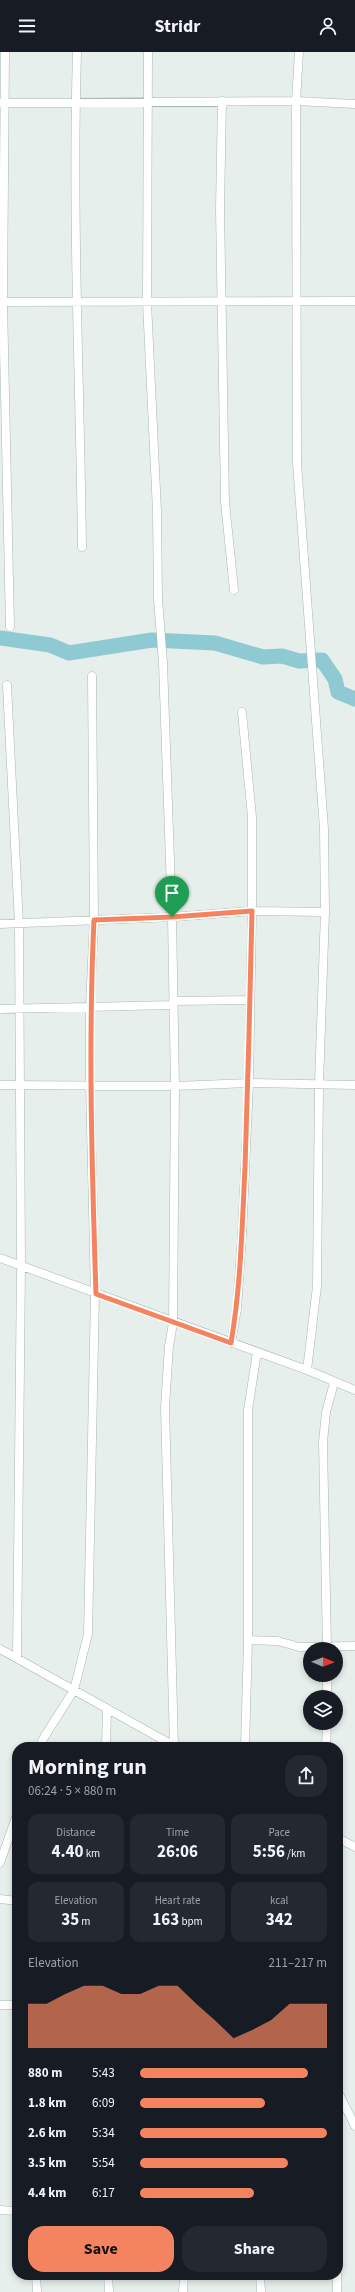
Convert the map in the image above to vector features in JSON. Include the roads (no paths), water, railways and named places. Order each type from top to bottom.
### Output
[{"type":"street","points":[[5,52],[1,103],[1,302],[10,627]]},
{"type":"street","points":[[77,52],[77,303],[82,547]]},
{"type":"street","points":[[148,52],[147,303],[157,511],[158,599],[163,663],[172,917],[174,1323],[169,1346],[165,1407],[175,1742]]},
{"type":"street","points":[[299,52],[296,101],[298,463],[324,829],[325,912],[319,1084],[317,1286],[307,1370]]},
{"type":"street","points":[[222,101],[221,303],[225,502],[234,590]]},
{"type":"street","points":[[1,103],[296,101],[355,104]]},
{"type":"street","points":[[1,302],[221,303],[355,301]]},
{"type":"street","points":[[42,1742],[74,1690],[88,1634],[96,1294],[90,1084],[90,1006],[94,920],[92,676]]},
{"type":"street","points":[[7,686],[19,924],[18,1084],[21,1265],[17,1658]]},
{"type":"street","points":[[231,1343],[237,1309],[241,1250],[249,1083],[252,911],[252,817],[242,712]]},
{"type":"street","points":[[0,924],[172,917],[252,911],[325,912]]},
{"type":"street","points":[[0,1009],[18,1010],[250,1000]]},
{"type":"street","points":[[0,1085],[90,1084],[174,1086],[249,1083],[355,1085]]},
{"type":"street","points":[[0,1258],[174,1323],[307,1370],[334,1383],[355,1390]]},
{"type":"street","points":[[245,1742],[248,1640],[248,1410],[257,1352]]},
{"type":"street","points":[[327,1642],[323,1442],[326,1412],[334,1383]]},
{"type":"street","points":[[248,1640],[278,1641],[303,1647]]},
{"type":"street","points":[[343,1646],[355,1646]]},
{"type":"street","points":[[0,1649],[166,1742]]},
{"type":"street","points":[[106,1742],[107,1710]]},
{"type":"street","points":[[326,1742],[327,1730]]},
{"type":"street","points":[[0,1863],[12,1828]]},
{"type":"street","points":[[343,1843],[355,1848]]},
{"type":"street","points":[[0,1899],[12,1900]]},
{"type":"street","points":[[0,2005],[12,2005]]},
{"type":"street","points":[[343,2102],[355,2126]]},
{"type":"street","points":[[0,2210],[12,2211]]},
{"type":"street","points":[[36,2280],[37,2292]]},
{"type":"street","points":[[108,2280],[109,2292]]},
{"type":"street","points":[[183,2292],[184,2280]]},
{"type":"street","points":[[260,2280],[261,2292]]},
{"type":"street","points":[[337,2280],[338,2292]]},
{"type":"waterway","points":[[0,638],[50,645],[69,653],[152,640],[215,643],[263,657],[282,656],[299,661],[322,660],[335,679],[338,692],[355,699]]}]
